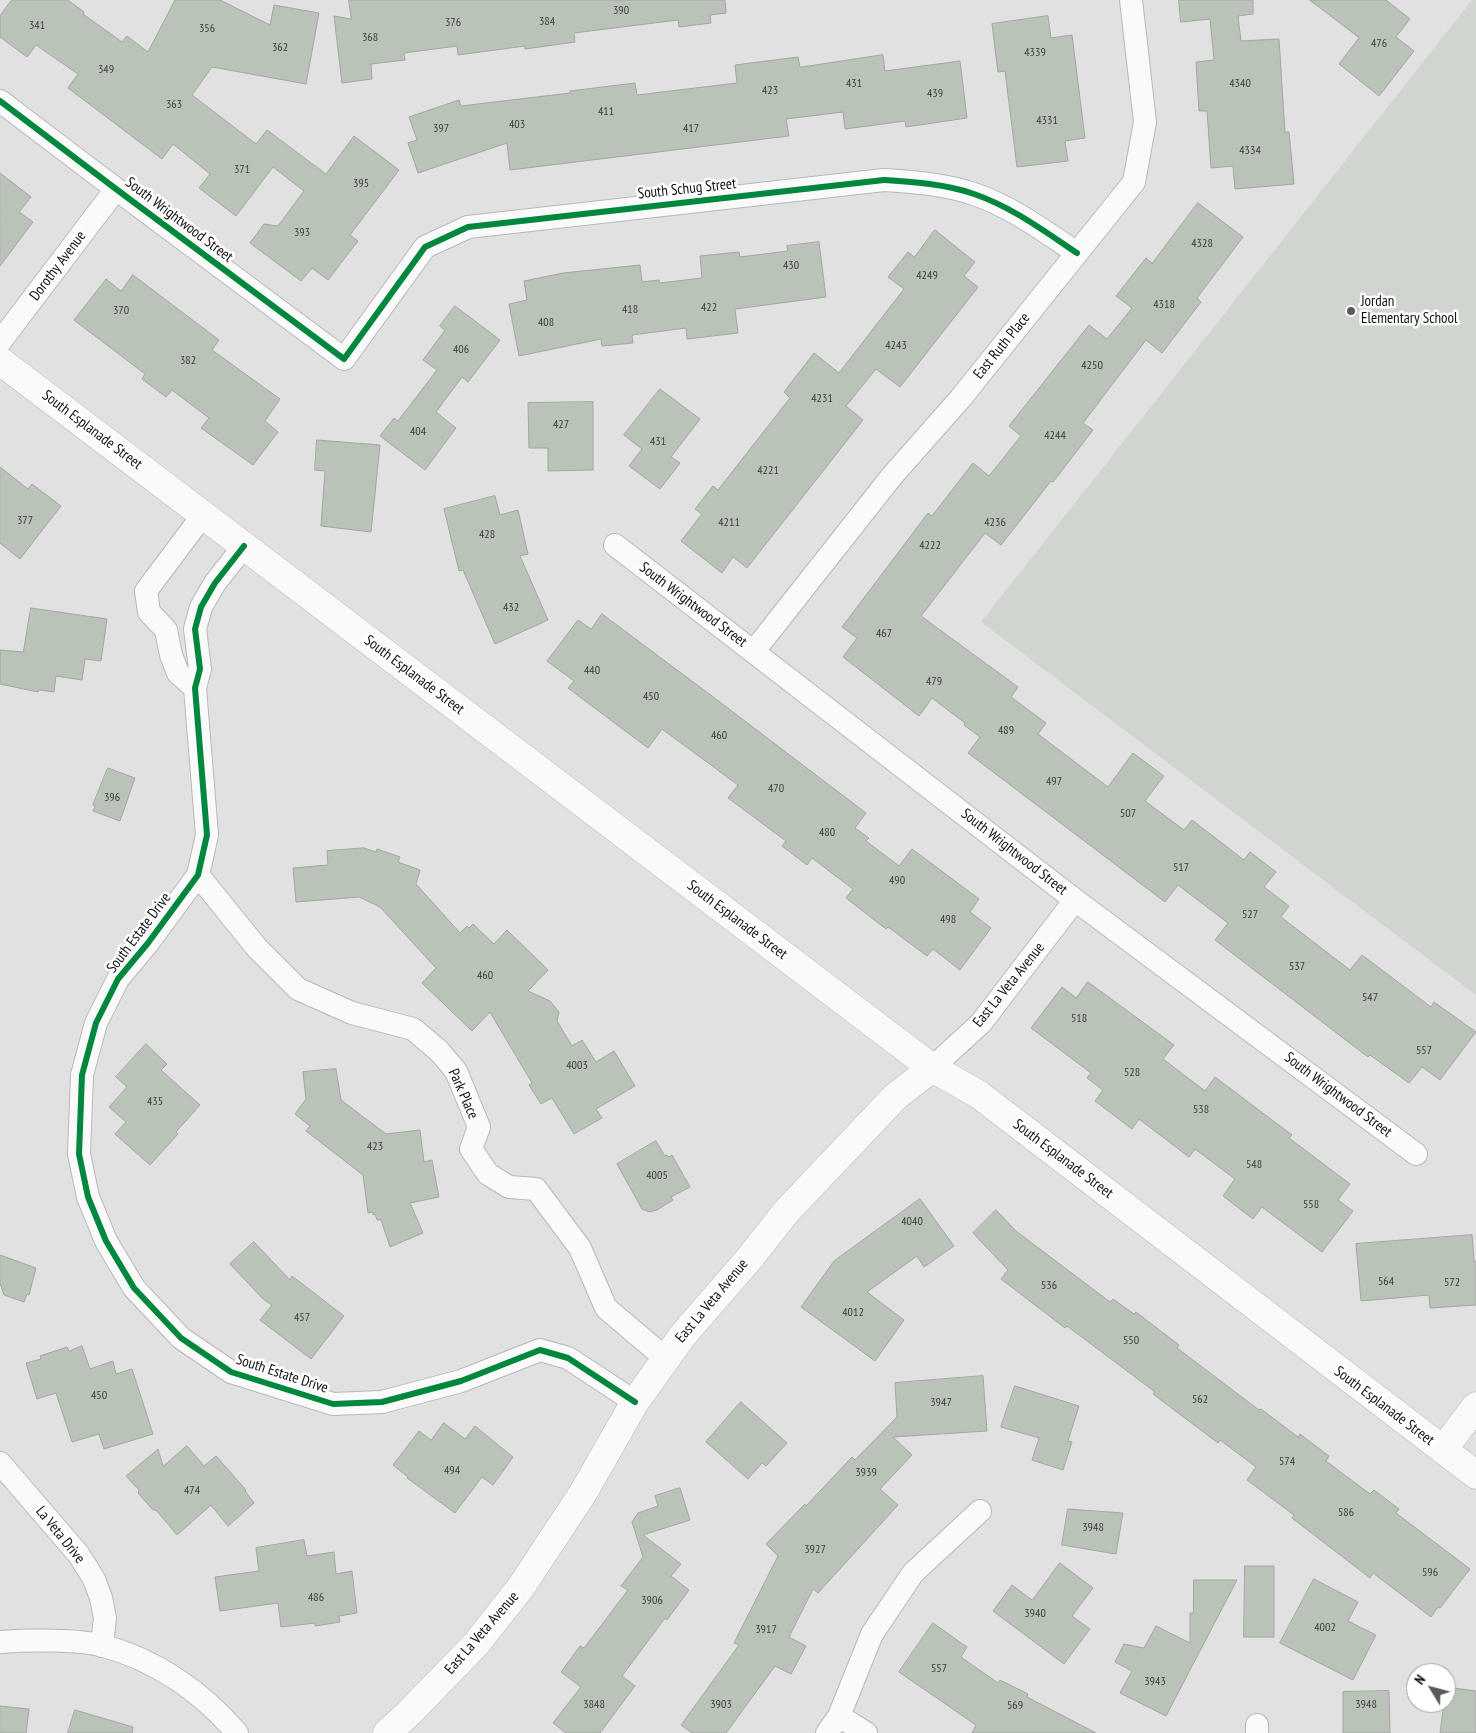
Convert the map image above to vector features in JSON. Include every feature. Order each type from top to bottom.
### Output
[{"type":"main road","name":"South Esplanade Street","points":[[0,361],[932,1068],[978,1094],[1476,1475]]},
{"type":"main road","name":"East La Veta Avenue","points":[[387,1733],[476,1644],[521,1587],[583,1493],[635,1402],[683,1335],[749,1259],[786,1212],[895,1096],[932,1068]]},
{"type":"main road","points":[[1443,1450],[1476,1406]]},
{"type":"street","name":"East Ruth Place","points":[[754,651],[892,476],[960,399],[1134,182],[1145,122],[1131,0]]},
{"type":"street","name":"South Wrightwood Street","points":[[0,101],[344,358]]},
{"type":"street","name":"South Schug Street","points":[[344,358],[425,247],[468,227],[884,180],[926,182],[974,194],[1026,218],[1077,253]]},
{"type":"street","name":"Dorothy Avenue","points":[[0,342],[116,189]]},
{"type":"street","points":[[195,688],[178,673],[171,655],[166,630],[149,612],[146,591],[203,515]]},
{"type":"street","name":"South Wrightwood Street","points":[[615,545],[1075,900],[1416,1154]]},
{"type":"street","name":"South Estate Drive","points":[[244,546],[215,583],[201,607],[195,629],[200,669],[195,688],[207,835],[198,875],[118,979],[96,1023],[82,1075],[79,1154],[88,1197],[106,1241],[134,1288],[181,1338],[231,1372],[333,1404],[382,1402],[461,1381],[540,1350],[568,1358],[635,1402]]},
{"type":"street","name":"Park Place","points":[[198,875],[257,948],[298,989],[352,1013],[413,1029],[440,1051],[456,1071],[478,1128],[471,1150],[488,1174],[509,1187],[536,1190],[580,1248],[606,1308],[665,1358]]},
{"type":"street","name":"East La Veta Avenue","points":[[932,1068],[981,1023],[1075,900]]},
{"type":"street","name":"La Veta Drive","points":[[0,1463],[79,1556],[94,1580],[101,1598],[105,1618],[102,1646]]},
{"type":"street","points":[[866,1733],[833,1724],[872,1634],[913,1573],[980,1511]]},
{"type":"street","points":[[0,1642],[61,1642],[102,1646],[139,1658],[176,1678],[222,1715],[238,1733]]},
{"type":"shaded area","name":"Jordan Elementary School","points":[[1472,0],[1476,0],[1476,995],[981,622]]},
{"type":"building","points":[[12,0],[68,0],[84,12],[83,14],[122,42],[127,36],[148,52],[175,0],[220,0],[270,25],[274,5],[319,13],[306,84],[212,67],[192,95],[256,144],[267,130],[326,174],[354,136],[399,170],[350,235],[358,241],[328,280],[312,268],[301,281],[250,243],[264,224],[278,226],[304,191],[273,167],[236,216],[199,188],[210,174],[173,144],[162,159],[68,88],[78,74],[36,45],[27,57],[0,37],[0,16]]},
{"type":"building","points":[[349,0],[725,0],[726,13],[710,15],[711,23],[679,27],[678,20],[574,33],[575,42],[525,49],[525,46],[458,55],[457,46],[404,53],[405,60],[371,64],[372,79],[342,83],[334,16],[351,19]]},
{"type":"building","points":[[1179,0],[1253,0],[1253,14],[1238,16],[1241,41],[1279,39],[1285,132],[1289,132],[1294,184],[1235,189],[1233,166],[1211,168],[1207,111],[1199,111],[1196,62],[1214,60],[1210,19],[1181,22]]},
{"type":"building","points":[[1310,0],[1386,0],[1410,19],[1396,37],[1414,51],[1379,96],[1339,64],[1359,38]]},
{"type":"building","points":[[1048,16],[1051,38],[1072,35],[1085,138],[1065,141],[1068,161],[1017,167],[1005,71],[998,72],[992,24]]},
{"type":"building","points":[[883,55],[885,71],[960,61],[967,118],[906,127],[905,121],[845,129],[843,112],[786,119],[789,136],[510,170],[507,143],[418,173],[408,143],[417,140],[409,117],[459,100],[461,106],[635,83],[637,95],[737,83],[735,65],[798,57],[800,67]]},
{"type":"building","points":[[0,173],[31,197],[19,212],[33,222],[0,266]]},
{"type":"building","points":[[1198,203],[1243,237],[1197,298],[1201,302],[1162,353],[1146,340],[1083,423],[1093,430],[1053,482],[1051,481],[1001,545],[985,533],[921,616],[1018,687],[1011,697],[1046,723],[1038,734],[1108,787],[1133,753],[1164,776],[1145,801],[1184,830],[1192,820],[1244,860],[1250,852],[1276,872],[1264,887],[1289,906],[1281,917],[1350,970],[1362,955],[1431,1007],[1434,1002],[1476,1032],[1440,1080],[1422,1067],[1409,1083],[1370,1055],[1368,1057],[1215,940],[1228,923],[1178,885],[1165,902],[968,753],[980,737],[964,725],[965,723],[932,698],[919,716],[843,657],[857,638],[842,627],[928,513],[932,516],[973,463],[989,476],[1021,436],[1009,426],[1089,325],[1107,339],[1132,308],[1116,296],[1146,258],[1152,263]]},
{"type":"building","points":[[935,230],[975,262],[964,276],[978,287],[900,387],[876,369],[846,406],[863,420],[747,568],[733,557],[722,573],[681,541],[702,514],[695,509],[713,486],[718,490],[790,398],[784,392],[814,353],[839,373],[904,289],[888,277],[908,252],[914,257]]},
{"type":"building","points":[[819,242],[826,297],[735,309],[738,333],[687,339],[686,328],[632,335],[633,343],[602,346],[601,339],[519,356],[509,304],[527,300],[524,281],[563,273],[640,265],[642,282],[659,280],[660,283],[702,278],[700,256],[739,252],[740,257],[788,251],[787,246]]},
{"type":"building","points":[[133,275],[219,340],[212,350],[280,399],[265,421],[278,432],[253,465],[201,428],[209,418],[172,390],[166,397],[142,379],[145,374],[74,320],[106,279],[121,291]]},
{"type":"building","points":[[455,306],[500,340],[468,382],[462,377],[436,412],[456,428],[425,470],[380,436],[394,418],[398,421],[437,370],[423,360],[445,330],[440,326]]},
{"type":"building","points":[[660,389],[700,419],[671,457],[680,463],[660,489],[629,466],[642,449],[624,435]]},
{"type":"building","points":[[593,402],[593,470],[548,471],[548,448],[529,448],[528,403]]},
{"type":"building","points":[[317,440],[380,445],[371,532],[321,526],[325,471],[315,470]]},
{"type":"building","points":[[0,467],[28,489],[32,484],[61,506],[20,559],[0,543]]},
{"type":"building","points":[[495,496],[500,515],[518,510],[528,554],[520,556],[548,620],[495,644],[463,570],[459,571],[444,509]]},
{"type":"building","points":[[31,608],[107,619],[101,661],[85,659],[82,680],[56,676],[54,692],[39,690],[38,692],[0,684],[0,650],[23,652]]},
{"type":"building","points":[[602,614],[866,813],[855,828],[869,838],[866,841],[899,866],[912,849],[979,899],[970,912],[991,928],[960,970],[933,949],[927,956],[888,927],[886,929],[846,898],[853,889],[812,858],[807,865],[782,846],[786,841],[728,798],[738,785],[662,729],[648,748],[568,688],[574,681],[547,661],[578,620],[591,629]]},
{"type":"building","points":[[108,768],[135,778],[120,821],[93,811],[95,806],[93,805]]},
{"type":"building","points":[[364,848],[376,852],[377,849],[400,857],[398,862],[420,870],[416,884],[460,933],[467,926],[469,928],[473,924],[494,944],[507,930],[548,970],[528,991],[550,1001],[559,1012],[557,1021],[572,1046],[582,1040],[596,1062],[614,1051],[635,1086],[596,1109],[602,1118],[574,1134],[552,1098],[541,1104],[529,1085],[532,1083],[490,1012],[472,1031],[422,983],[436,968],[380,907],[359,897],[296,902],[293,868],[328,865],[327,851]]},
{"type":"building","points":[[1088,982],[1174,1045],[1163,1059],[1205,1091],[1215,1077],[1292,1135],[1289,1138],[1350,1184],[1338,1200],[1353,1211],[1322,1252],[1262,1207],[1253,1219],[1223,1196],[1235,1179],[1195,1149],[1189,1157],[1139,1119],[1132,1129],[1095,1101],[1103,1090],[1087,1078],[1091,1073],[1031,1028],[1062,987],[1076,998]]},
{"type":"building","points":[[146,1044],[167,1064],[161,1070],[200,1105],[176,1132],[178,1134],[150,1165],[115,1134],[126,1122],[109,1107],[127,1087],[116,1077]]},
{"type":"building","points":[[336,1069],[341,1100],[386,1134],[420,1130],[424,1162],[432,1160],[439,1197],[410,1203],[423,1233],[390,1247],[381,1220],[377,1220],[373,1212],[368,1213],[363,1175],[306,1131],[310,1126],[295,1114],[306,1099],[303,1072]]},
{"type":"building","points":[[656,1141],[665,1156],[669,1157],[672,1155],[690,1187],[671,1197],[673,1200],[657,1210],[650,1212],[642,1209],[617,1164]]},
{"type":"building","points":[[920,1199],[954,1246],[924,1267],[917,1256],[867,1292],[904,1320],[875,1361],[801,1307],[834,1261]]},
{"type":"building","points":[[996,1210],[1016,1231],[1110,1302],[1113,1299],[1134,1314],[1136,1312],[1179,1345],[1177,1348],[1259,1410],[1261,1409],[1298,1437],[1300,1434],[1329,1456],[1326,1461],[1370,1494],[1374,1490],[1399,1509],[1396,1513],[1470,1569],[1440,1608],[1438,1607],[1431,1617],[1373,1573],[1370,1578],[1292,1518],[1294,1515],[1247,1480],[1256,1467],[1220,1440],[1218,1443],[1153,1394],[1155,1392],[1067,1326],[1065,1328],[1001,1279],[1008,1270],[973,1233]]},
{"type":"building","points":[[1472,1235],[1474,1261],[1476,1261],[1476,1305],[1430,1308],[1429,1295],[1361,1301],[1356,1244]]},
{"type":"building","points":[[254,1242],[290,1280],[292,1276],[344,1316],[311,1359],[260,1320],[272,1305],[263,1299],[230,1264]]},
{"type":"building","points":[[0,1255],[36,1268],[29,1295],[27,1294],[24,1302],[4,1295],[0,1283]]},
{"type":"building","points":[[82,1346],[90,1369],[113,1361],[116,1374],[132,1369],[153,1434],[104,1449],[99,1434],[72,1442],[56,1393],[37,1399],[26,1363],[41,1359],[40,1356],[67,1347],[69,1351]]},
{"type":"building","points":[[983,1376],[987,1431],[893,1437],[912,1455],[880,1489],[898,1505],[818,1593],[813,1589],[789,1637],[806,1646],[791,1674],[775,1666],[726,1733],[692,1733],[681,1725],[739,1645],[734,1643],[778,1556],[766,1544],[805,1504],[806,1506],[852,1457],[855,1460],[897,1417],[895,1383]]},
{"type":"building","points":[[1015,1386],[1079,1406],[1068,1441],[1072,1442],[1063,1470],[1032,1460],[1039,1438],[1001,1427]]},
{"type":"building","points":[[741,1402],[787,1443],[766,1466],[762,1463],[748,1479],[706,1442]]},
{"type":"building","points":[[444,1423],[465,1439],[475,1426],[513,1457],[493,1485],[482,1477],[455,1513],[407,1478],[393,1465],[419,1431],[431,1440]]},
{"type":"building","points":[[187,1446],[204,1466],[216,1456],[246,1490],[254,1503],[228,1526],[211,1505],[177,1535],[156,1510],[153,1510],[138,1493],[139,1490],[126,1476],[158,1449],[163,1466]]},
{"type":"building","points":[[680,1488],[690,1520],[643,1535],[681,1564],[671,1576],[689,1590],[667,1620],[665,1618],[622,1676],[635,1686],[600,1733],[566,1733],[553,1723],[581,1687],[561,1672],[580,1646],[584,1648],[628,1590],[621,1586],[643,1557],[632,1522],[638,1513],[658,1506],[655,1496]]},
{"type":"building","points":[[1068,1509],[1123,1513],[1116,1554],[1062,1545]]},
{"type":"building","points":[[304,1540],[307,1556],[334,1552],[336,1574],[352,1571],[357,1613],[339,1616],[340,1622],[315,1626],[315,1623],[281,1627],[278,1603],[220,1611],[215,1577],[259,1571],[256,1548]]},
{"type":"building","points":[[1060,1563],[1093,1588],[1072,1616],[1090,1629],[1064,1664],[993,1611],[1012,1585],[1032,1600]]},
{"type":"building","points":[[1245,1566],[1274,1566],[1274,1637],[1244,1637]]},
{"type":"building","points":[[1314,1579],[1358,1602],[1348,1621],[1376,1635],[1353,1680],[1280,1643]]},
{"type":"building","points":[[1194,1580],[1237,1580],[1166,1716],[1120,1693],[1132,1671],[1115,1662],[1124,1644],[1144,1648],[1156,1626],[1190,1643],[1190,1613],[1193,1613]]},
{"type":"building","points":[[933,1623],[967,1647],[961,1657],[998,1683],[1000,1680],[1028,1694],[1027,1697],[1096,1733],[972,1733],[976,1725],[899,1672]]},
{"type":"building","points":[[1456,1688],[1476,1691],[1476,1733],[1440,1733],[1443,1713],[1456,1713]]},
{"type":"building","points":[[1389,1691],[1390,1733],[1343,1733],[1343,1692]]},
{"type":"building","points":[[0,1706],[29,1709],[26,1733],[0,1733]]},
{"type":"building","points":[[75,1710],[133,1727],[132,1733],[68,1733]]},
{"type":"cycle path","points":[[0,101],[344,359],[425,247],[468,227],[884,180],[941,186],[988,199],[1040,228],[1077,253]]},
{"type":"cycle path","points":[[244,546],[215,583],[201,607],[195,629],[200,669],[195,688],[207,835],[198,875],[148,943],[118,979],[96,1023],[82,1075],[79,1154],[88,1197],[106,1241],[134,1288],[181,1338],[231,1372],[333,1404],[382,1402],[461,1381],[540,1350],[568,1358],[635,1402]]},
{"type":"place","name":"Jordan Elementary School","points":[[1351,311]]}]
